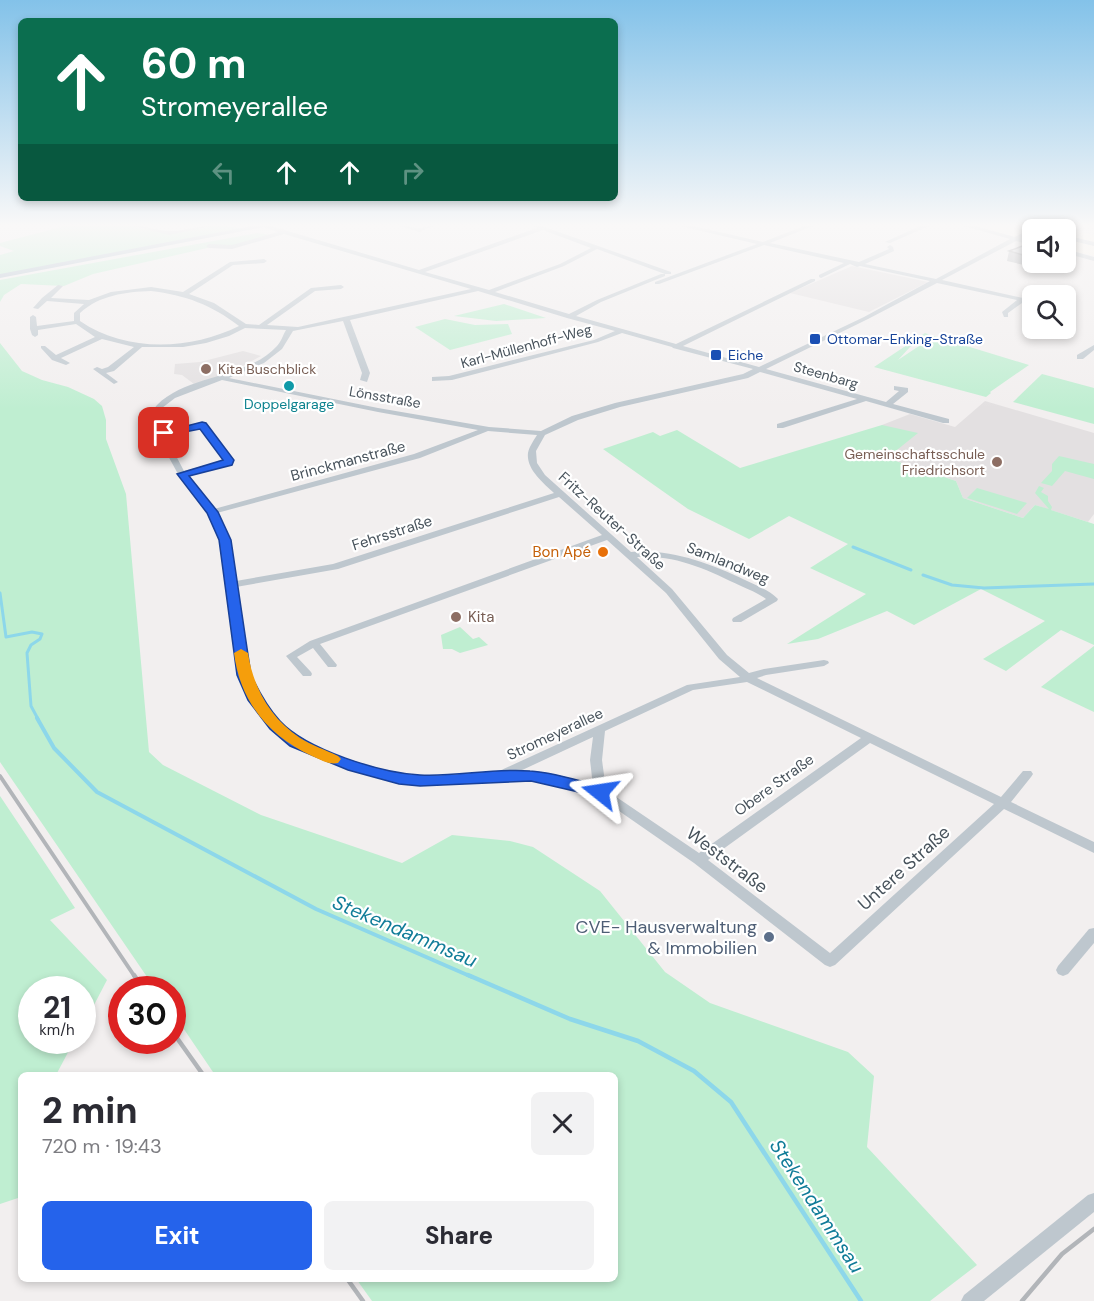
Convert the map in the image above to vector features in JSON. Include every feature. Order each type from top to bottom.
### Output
[{"type":"street","points":[[36,308],[59,287]]},
{"type":"street","points":[[184,294],[195,287]]},
{"type":"street","points":[[259,328],[313,289],[341,287]]},
{"type":"street","points":[[466,287],[758,370]]},
{"type":"street","points":[[488,293],[505,287]]},
{"type":"street","points":[[569,317],[599,301],[640,287]]},
{"type":"street","points":[[675,347],[799,287]]},
{"type":"street","points":[[542,433],[575,418],[618,405],[664,393],[730,381],[758,370],[926,287]]},
{"type":"street","points":[[960,287],[1021,299],[1005,312],[1006,316]]},
{"type":"street","points":[[44,299],[90,302],[121,292],[166,290],[215,305],[244,326],[290,330],[477,290]]},
{"type":"street","points":[[77,322],[77,313],[90,302]]},
{"type":"street","points":[[33,317],[34,332],[77,322],[100,337],[141,345],[174,345],[201,341],[224,336],[244,326]]},
{"type":"street","points":[[346,319],[366,373],[364,380]]},
{"type":"street","points":[[182,474],[229,460],[202,425],[159,434],[153,421],[157,406],[182,391],[225,379],[273,352],[287,338],[290,330]]},
{"type":"street","name":"Karl-Müllenhoff-Weg","points":[[435,379],[449,378],[585,344],[621,331]]},
{"type":"street","points":[[55,358],[100,337]]},
{"type":"street","points":[[114,382],[97,370],[111,369],[141,345]]},
{"type":"street","points":[[43,347],[55,358],[66,363]]},
{"type":"street","points":[[1080,357],[1094,347]]},
{"type":"street","name":"Steenbarg","points":[[758,370],[946,421]]},
{"type":"street","name":"Lönsstraße","points":[[225,379],[343,404],[489,429],[542,433]]},
{"type":"street","points":[[887,405],[906,390],[897,388]]},
{"type":"street","points":[[780,426],[864,399]]},
{"type":"street","name":"Brinckmanstraße","points":[[212,512],[417,456],[489,429]]},
{"type":"street","name":"Fritz-Reuter-Straße","points":[[542,433],[532,451],[533,463],[559,494],[669,591],[723,657],[748,678],[1094,848]]},
{"type":"street","name":"Stromeyerallee","points":[[159,434],[182,474],[212,512],[225,540],[244,675],[254,696],[276,725],[295,742],[321,755],[354,767],[399,778],[420,780],[499,776],[691,687],[824,663]]},
{"type":"street","name":"Fehrsstraße","points":[[231,585],[335,567],[559,494]]},
{"type":"street","points":[[307,674],[291,656],[314,643],[606,537]]},
{"type":"street","name":"Samlandweg","points":[[629,555],[664,554],[685,559],[728,575],[773,599],[737,620]]},
{"type":"street","points":[[314,643],[332,665]]},
{"type":"street","points":[[600,729],[595,753],[600,792]]},
{"type":"street","name":"Obere Straße","points":[[699,860],[870,736]]},
{"type":"street","name":"Untere Straße","points":[[830,961],[1003,803],[1027,774]]},
{"type":"street","name":"Weststraße","points":[[499,776],[531,776],[600,792],[699,860],[830,961]]},
{"type":"street","points":[[1063,970],[1094,933]]},
{"type":"street","points":[[970,1301],[1094,1201]]},
{"type":"shaded area","points":[[804,287],[919,287],[869,312],[790,293]]},
{"type":"shaded area","name":"Kita Buschblick","points":[[243,351],[261,356],[226,375],[194,384],[182,375],[174,374],[175,364],[200,362]]},
{"type":"shaded area","name":"Gemeinschaftsschule Friedrichsort","points":[[985,401],[1094,433],[1094,514],[1088,522],[1035,505],[1023,518],[963,498],[956,481],[887,458],[882,425],[910,414],[955,427]]},
{"type":"green space","points":[[0,287],[17,287],[4,295],[0,302]]},
{"type":"green space","points":[[504,304],[546,318],[496,321],[454,316]]},
{"type":"green space","points":[[445,319],[475,325],[508,324],[512,334],[450,350],[415,327]]},
{"type":"green space","points":[[925,333],[933,336],[910,347],[898,360],[934,336],[1029,365],[986,397],[874,367]]},
{"type":"green space","points":[[0,343],[22,371],[42,380],[68,387],[94,399],[102,406],[106,420],[106,439],[126,494],[149,752],[163,765],[261,815],[402,863],[452,835],[510,841],[533,847],[600,891],[665,972],[710,1003],[848,1052],[874,1076],[867,1147],[977,1265],[930,1301],[372,1301],[358,1282],[618,1282],[618,1072],[213,1072],[186,1032],[186,976],[146,976],[0,762]]},
{"type":"green space","points":[[1042,374],[1094,388],[1094,424],[1013,402]]},
{"type":"green space","points":[[882,425],[918,433],[887,458],[956,481],[963,498],[1023,518],[1035,505],[1049,509],[1035,493],[1039,486],[1044,488],[1041,492],[1048,496],[1051,510],[1094,524],[1094,645],[1061,630],[1006,671],[983,659],[1045,621],[981,589],[914,625],[887,611],[818,639],[787,644],[866,594],[810,568],[848,544],[789,516],[749,539],[688,509],[603,449],[653,432],[660,436],[677,430],[740,468]]},
{"type":"green space","points":[[1059,456],[1094,464],[1094,479],[1065,471],[1052,486],[1041,483],[1052,471],[1052,464]]},
{"type":"green space","points":[[977,488],[1027,503],[1017,514],[967,498]]},
{"type":"green space","points":[[460,627],[473,639],[479,637],[488,645],[460,653],[452,649],[443,649],[441,635]]},
{"type":"green space","points":[[1094,646],[1094,712],[1041,687]]},
{"type":"green space","points":[[0,796],[75,908],[50,920],[107,980],[96,1001],[96,976],[18,976],[18,1054],[67,1054],[58,1072],[18,1072],[18,1198],[0,1204]]},
{"type":"waterway","points":[[853,547],[911,570]]},
{"type":"waterway","points":[[923,575],[952,585],[984,588],[1094,584]]},
{"type":"waterway","name":"Stekendammsau","points":[[0,593],[6,637],[32,632],[42,634],[40,639],[31,645],[27,653],[31,706],[38,719]]},
{"type":"waterway","name":"Stekendammsau","points":[[37,718],[54,748],[97,792],[316,909],[472,977]]},
{"type":"waterway","name":"Stekendammsau","points":[[468,975],[570,1019],[638,1041],[694,1071],[731,1102],[861,1301]]},
{"type":"railway","points":[[0,776],[134,976]]},
{"type":"railway","points":[[186,1051],[201,1072]]},
{"type":"railway","points":[[1022,1301],[1062,1254],[1094,1229]]},
{"type":"railway","points":[[349,1282],[363,1301]]},
{"type":"slow traffic","points":[[241,653],[244,675],[254,696],[276,725],[295,742],[333,759]]},
{"type":"place","name":"Ottomar-Enking-Straße","points":[[815,339]]},
{"type":"place","name":"Eiche","points":[[716,355]]},
{"type":"place","name":"Kita Buschblick","points":[[206,369]]},
{"type":"place","name":"Doppelgarage","points":[[289,386]]},
{"type":"place","name":"Gemeinschaftsschule Friedrichsort","points":[[997,462]]},
{"type":"place","name":"Bon Apé","points":[[603,552]]},
{"type":"place","name":"Kita","points":[[456,617]]},
{"type":"place","name":"CVE- Hausverwaltung & Immobilien","points":[[769,937]]},
{"type":"route","points":[[164,433],[202,425],[229,460],[182,474],[212,512],[225,540],[244,675],[254,696],[276,725],[295,742],[321,755],[354,767],[399,778],[420,780],[531,776],[600,792]]}]
